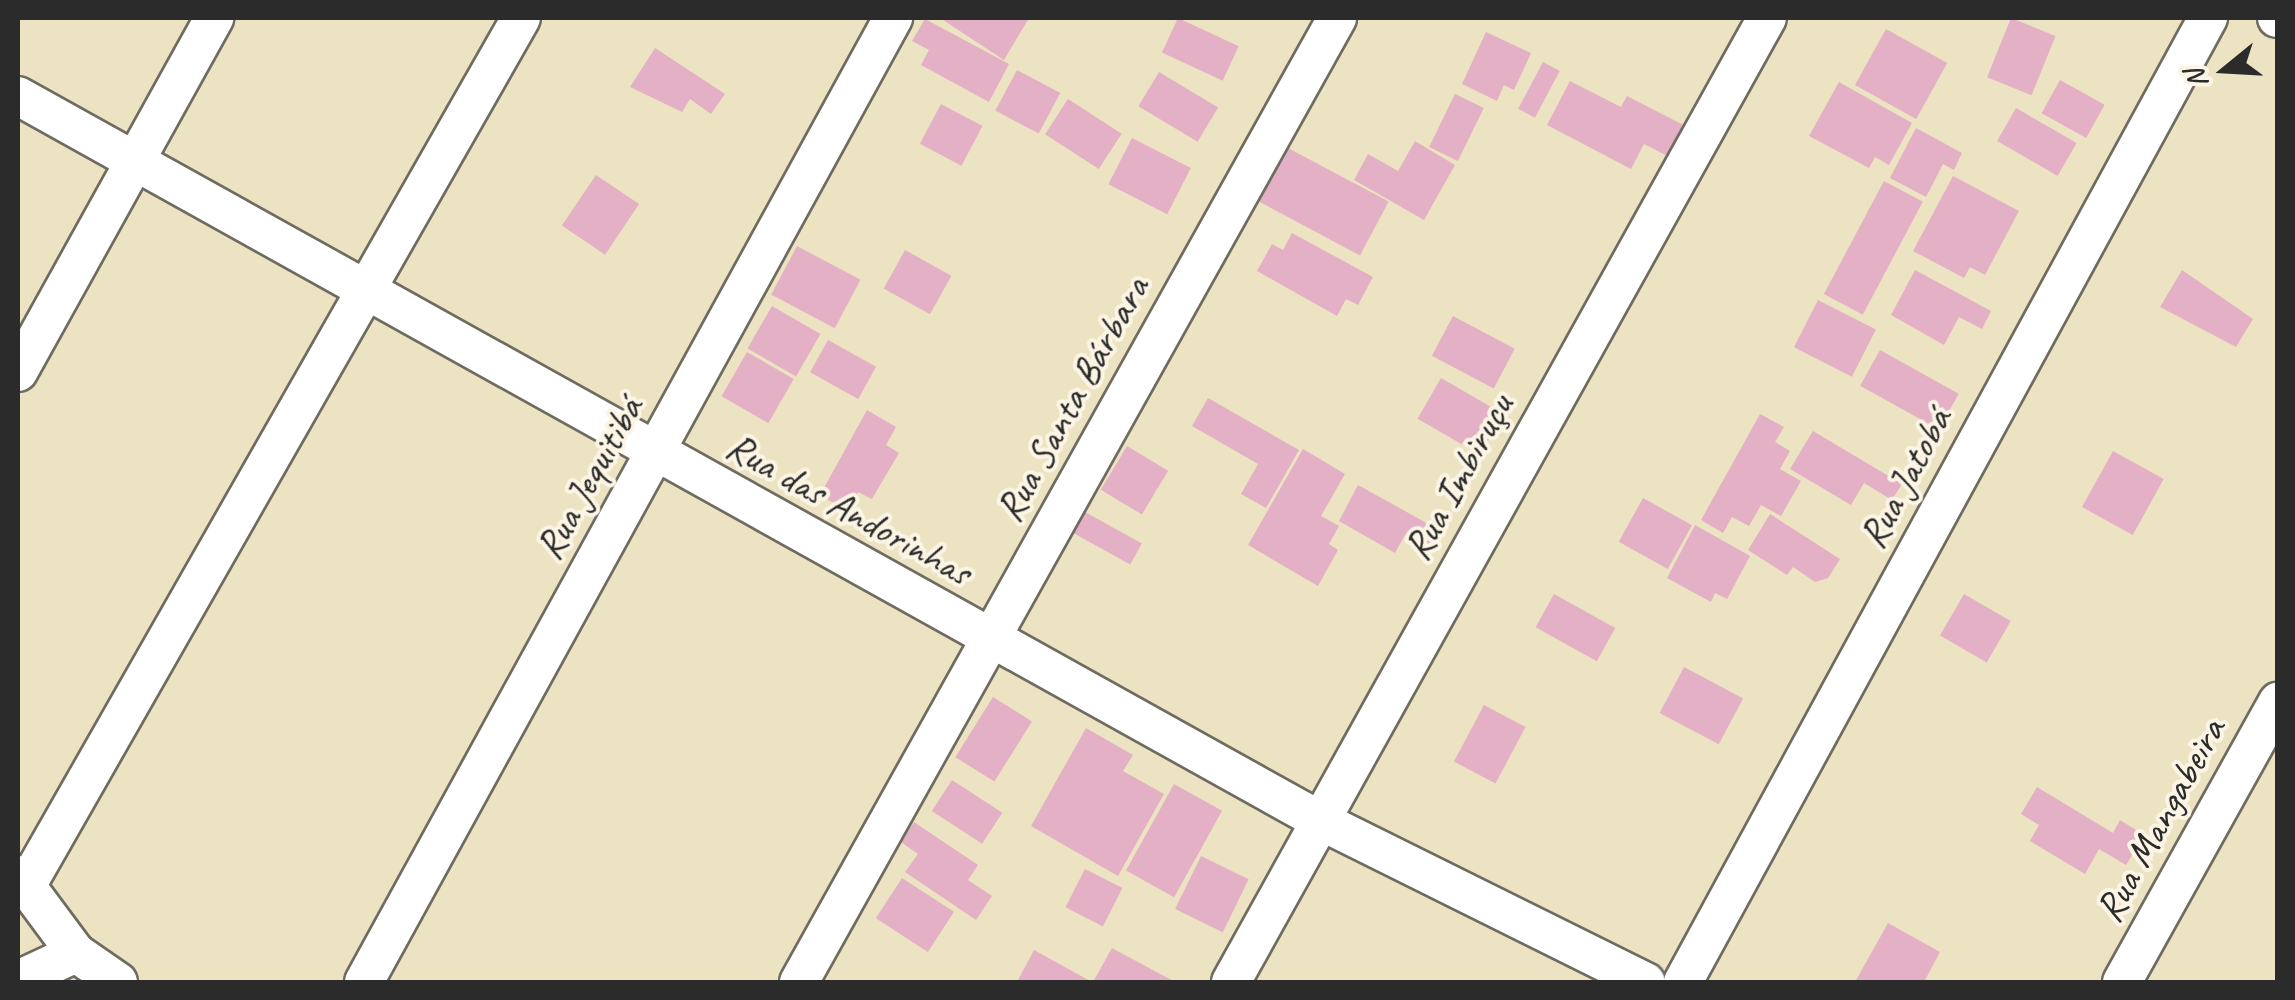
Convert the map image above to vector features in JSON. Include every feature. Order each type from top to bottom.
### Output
[{"type":"street","points":[[18,372],[214,18]]},
{"type":"street","points":[[118,982],[76,953],[21,881],[370,292],[521,18]]},
{"type":"street","name":"Rua Jequitibá","points":[[364,982],[894,18]]},
{"type":"street","name":"Rua Santa Bárbara","points":[[799,982],[1337,18]]},
{"type":"street","name":"Rua Imbiruçu","points":[[1231,982],[1317,819],[1767,18]]},
{"type":"street","name":"Rua Jatobá","points":[[1683,982],[2208,18]]},
{"type":"street","name":"Rua das Andorinhas","points":[[18,96],[1317,819],[1646,982]]},
{"type":"street","name":"Rua Mangabeira","points":[[2122,982],[2278,702]]},
{"type":"street","points":[[18,980],[76,953]]},
{"type":"building","points":[[940,18],[1029,18],[1004,60]]},
{"type":"building","points":[[1178,18],[1239,46],[1223,81],[1162,52]]},
{"type":"building","points":[[2011,18],[2056,36],[2032,95],[1987,77]]},
{"type":"building","points":[[925,19],[1009,64],[989,102],[921,65],[929,50],[912,41]]},
{"type":"building","points":[[1886,29],[1947,63],[1916,119],[1855,85]]},
{"type":"building","points":[[1486,32],[1531,53],[1514,90],[1504,85],[1497,101],[1462,84]]},
{"type":"building","points":[[655,48],[725,94],[711,114],[690,99],[682,112],[630,87]]},
{"type":"building","points":[[1543,62],[1560,71],[1535,118],[1518,109]]},
{"type":"building","points":[[1017,70],[1060,93],[1039,134],[995,111]]},
{"type":"building","points":[[1159,72],[1218,108],[1198,142],[1138,106]]},
{"type":"building","points":[[2060,80],[2105,105],[2086,138],[2042,113]]},
{"type":"building","points":[[1570,81],[1621,107],[1627,96],[1695,131],[1679,162],[1644,144],[1631,169],[1547,125]]},
{"type":"building","points":[[1839,82],[1912,123],[1889,165],[1875,157],[1869,168],[1809,136]]},
{"type":"building","points":[[1455,94],[1484,108],[1458,161],[1429,147]]},
{"type":"building","points":[[1068,99],[1122,134],[1099,169],[1045,134]]},
{"type":"building","points":[[941,104],[982,126],[961,166],[920,144]]},
{"type":"building","points":[[2016,108],[2077,143],[2058,176],[1997,141]]},
{"type":"building","points":[[1916,128],[1962,153],[1954,170],[1943,164],[1926,197],[1890,178]]},
{"type":"building","points":[[1132,138],[1191,168],[1167,214],[1108,184]]},
{"type":"building","points":[[1415,141],[1455,165],[1424,220],[1354,180],[1368,154],[1398,171]]},
{"type":"building","points":[[1288,148],[1389,202],[1360,255],[1259,202]]},
{"type":"building","points":[[596,175],[639,204],[605,255],[562,226]]},
{"type":"building","points":[[1953,176],[2019,211],[1985,275],[1970,267],[1964,278],[1913,251]]},
{"type":"building","points":[[1884,181],[1923,202],[1863,315],[1824,294]]},
{"type":"building","points":[[1292,233],[1373,277],[1358,305],[1346,299],[1337,316],[1257,271],[1272,244],[1283,250]]},
{"type":"building","points":[[797,246],[861,280],[835,328],[771,295]]},
{"type":"building","points":[[905,250],[951,276],[930,314],[884,288]]},
{"type":"building","points":[[1915,270],[1991,311],[1982,329],[1959,317],[1944,345],[1891,315]]},
{"type":"building","points":[[2182,270],[2253,319],[2236,347],[2160,307]]},
{"type":"building","points":[[1818,300],[1876,330],[1852,377],[1794,347]]},
{"type":"building","points":[[772,306],[820,334],[796,376],[748,348]]},
{"type":"building","points":[[1453,316],[1515,349],[1494,389],[1432,356]]},
{"type":"building","points":[[828,340],[876,367],[858,399],[810,372]]},
{"type":"building","points":[[1880,350],[1959,394],[1939,429],[1860,386]]},
{"type":"building","points":[[747,352],[794,379],[768,423],[722,396]]},
{"type":"building","points":[[1441,378],[1503,414],[1480,455],[1418,419]]},
{"type":"building","points":[[1208,398],[1299,450],[1266,508],[1241,494],[1258,464],[1192,426]]},
{"type":"building","points":[[867,410],[896,427],[886,445],[899,453],[872,499],[858,492],[847,511],[820,495]]},
{"type":"building","points":[[1760,414],[1784,427],[1775,442],[1790,451],[1780,469],[1801,481],[1781,516],[1761,505],[1749,526],[1732,517],[1723,533],[1701,520]]},
{"type":"building","points":[[1813,431],[1902,484],[1892,500],[1864,483],[1851,505],[1790,469]]},
{"type":"building","points":[[1127,446],[1168,471],[1142,514],[1101,490]]},
{"type":"building","points":[[1303,449],[1345,474],[1321,516],[1339,526],[1329,544],[1338,550],[1318,586],[1248,545]]},
{"type":"building","points":[[2113,451],[2164,479],[2133,535],[2082,507]]},
{"type":"building","points":[[1358,485],[1441,531],[1431,549],[1405,535],[1395,553],[1339,521]]},
{"type":"building","points":[[1643,498],[1692,525],[1668,569],[1619,542]]},
{"type":"building","points":[[1085,512],[1142,544],[1130,565],[1073,533]]},
{"type":"building","points":[[1770,514],[1840,559],[1828,578],[1815,582],[1793,567],[1787,575],[1748,550]]},
{"type":"building","points":[[1695,525],[1750,556],[1727,599],[1715,593],[1711,602],[1667,578]]},
{"type":"building","points":[[1554,594],[1615,628],[1597,661],[1536,627]]},
{"type":"building","points":[[1964,594],[2011,621],[1987,663],[1940,636]]},
{"type":"building","points":[[1684,667],[1743,698],[1719,744],[1660,713]]},
{"type":"building","points":[[993,697],[1032,721],[994,782],[955,757]]},
{"type":"building","points":[[1484,705],[1525,727],[1495,784],[1454,762]]},
{"type":"building","points":[[1086,728],[1133,755],[1123,771],[1164,794],[1118,876],[1031,826]]},
{"type":"building","points":[[952,780],[1002,813],[982,844],[932,811]]},
{"type":"building","points":[[1174,784],[1222,811],[1174,897],[1126,871]]},
{"type":"building","points":[[2037,787],[2113,833],[2120,820],[2144,835],[2126,865],[2099,849],[2085,874],[2030,841],[2039,825],[2021,814]]},
{"type":"building","points":[[914,822],[978,865],[968,880],[992,896],[976,920],[905,872],[918,854],[901,842]]},
{"type":"building","points":[[1201,856],[1249,879],[1223,932],[1175,909]]},
{"type":"building","points":[[1085,869],[1122,888],[1103,926],[1065,907]]},
{"type":"building","points":[[902,878],[954,912],[928,952],[876,918]]},
{"type":"building","points":[[1888,923],[1940,952],[1924,982],[1855,982]]},
{"type":"building","points":[[1112,948],[1175,982],[1093,982]]},
{"type":"building","points":[[1034,950],[1092,982],[1017,982]]}]
